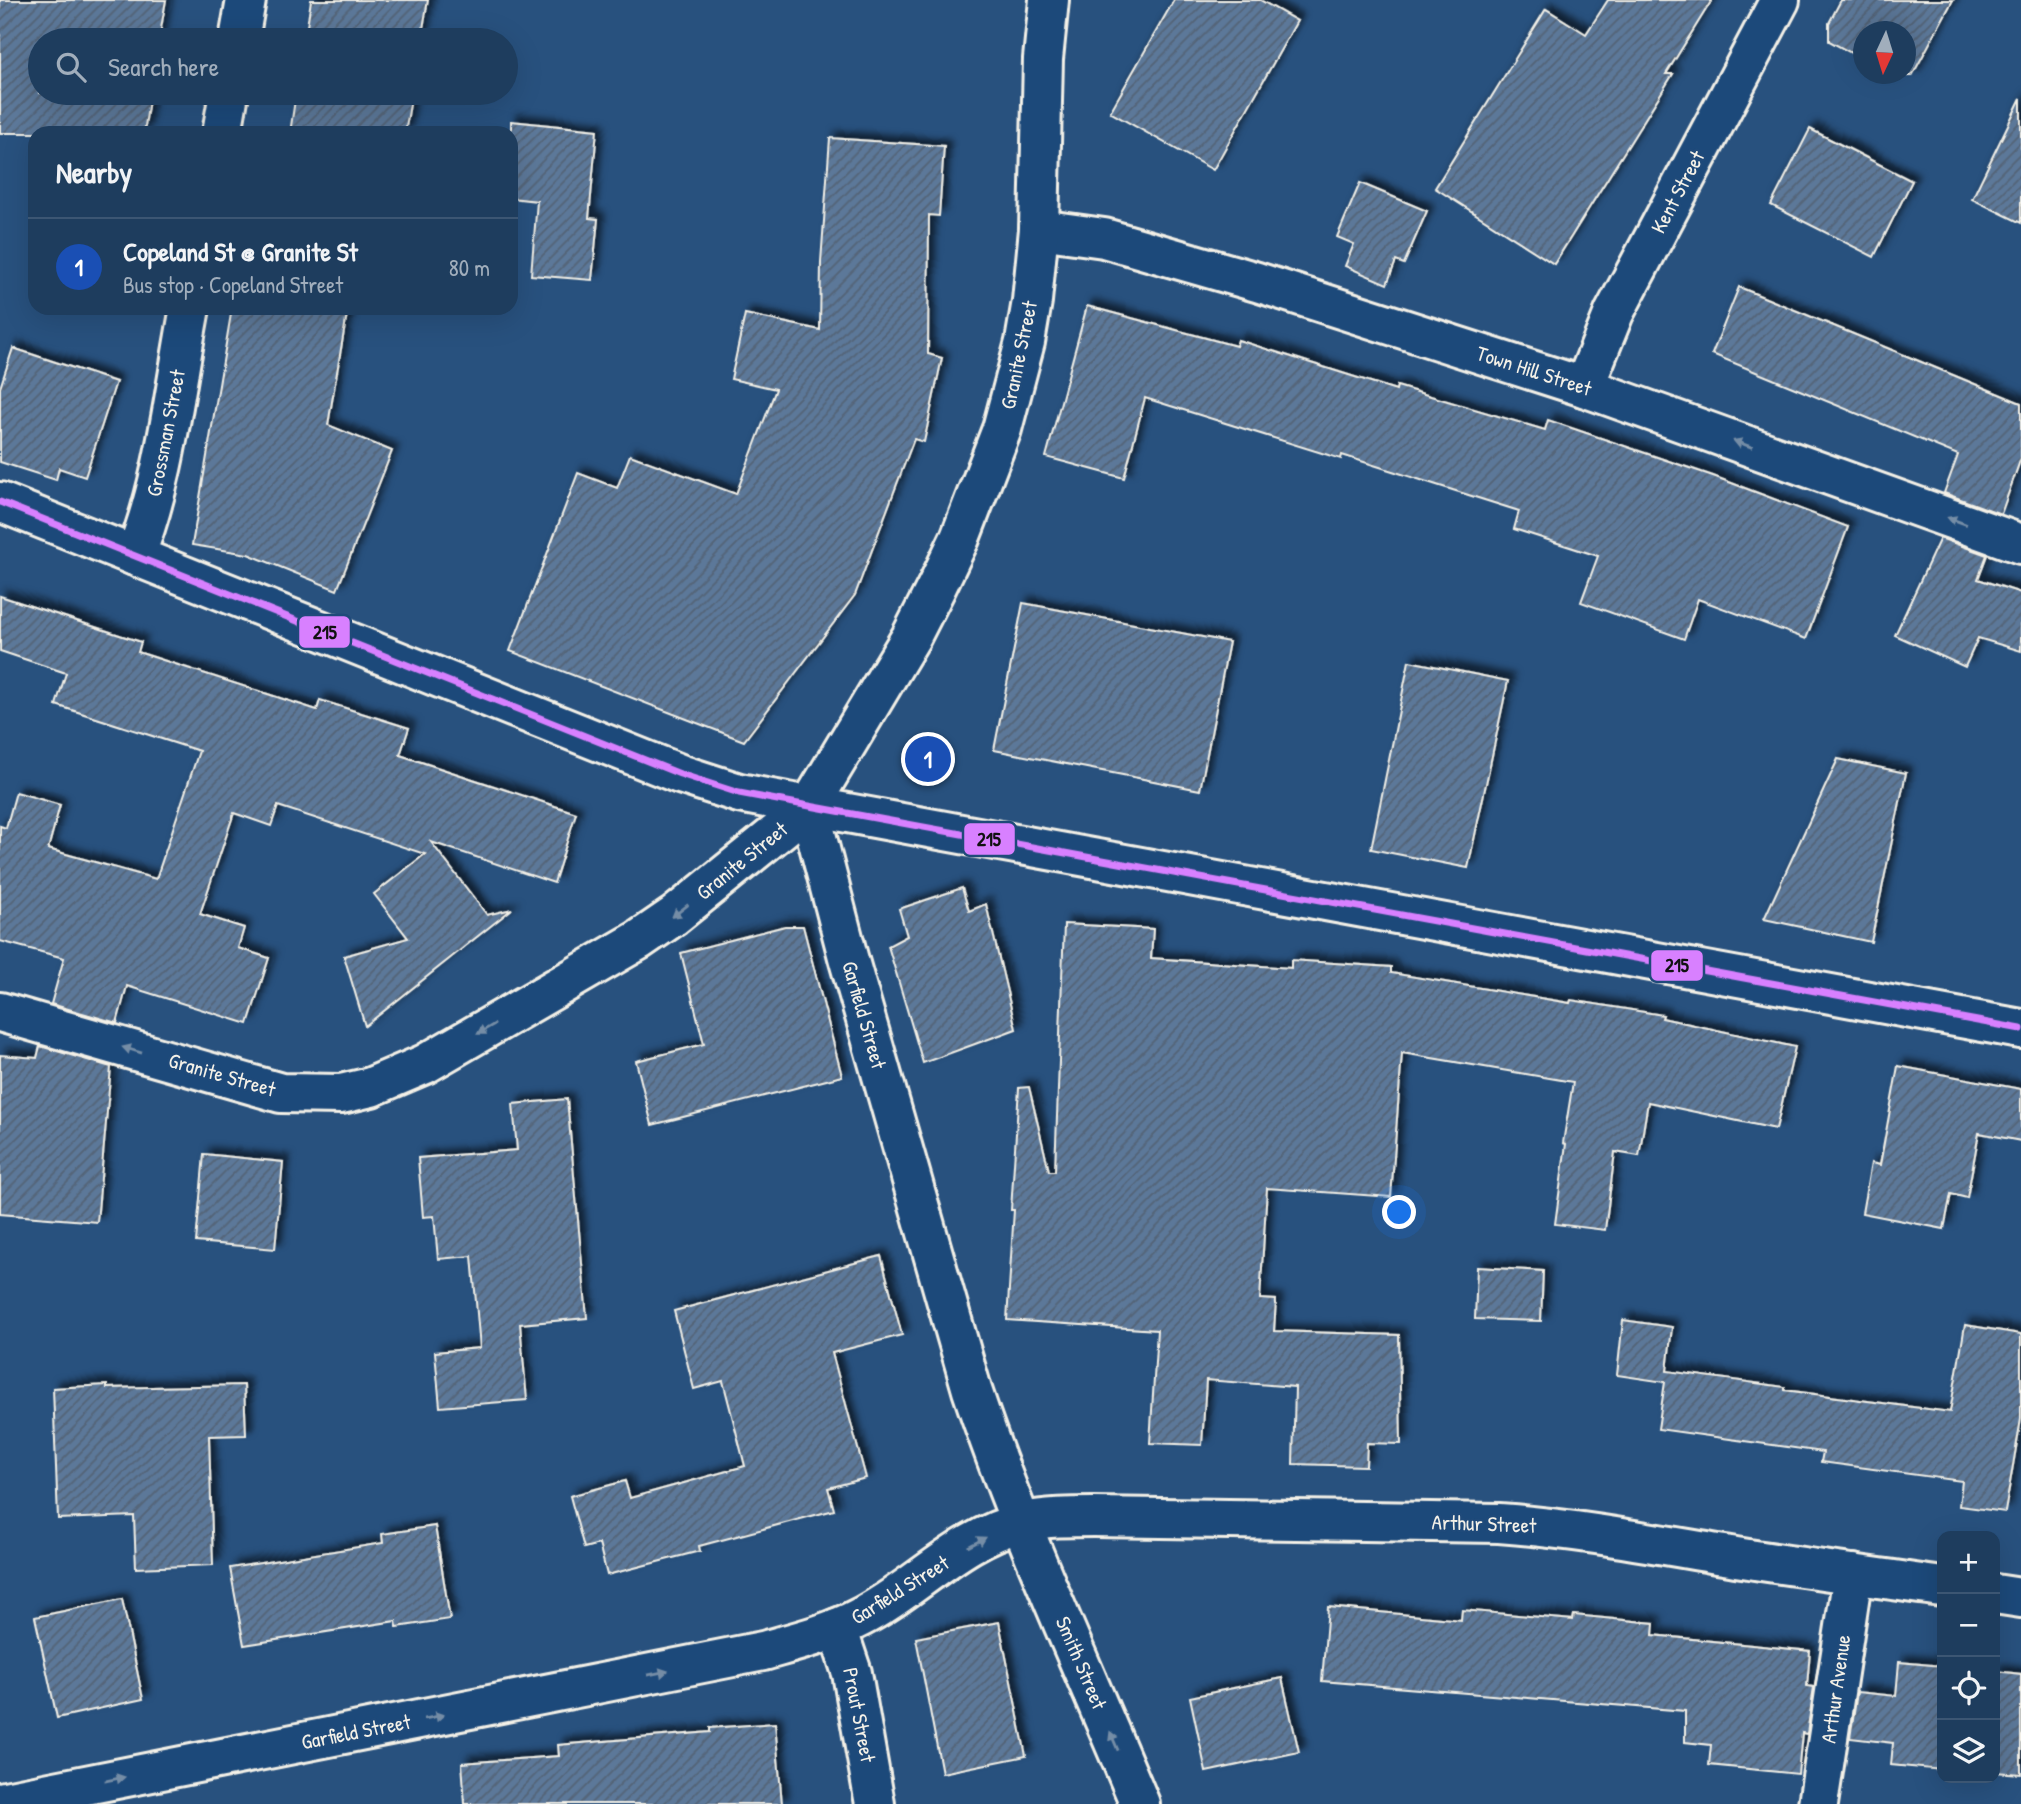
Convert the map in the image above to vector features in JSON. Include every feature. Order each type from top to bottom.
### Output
[{"type":"street","points":[[241,28],[246,0]]},
{"type":"street","name":"Granite Street","points":[[0,1012],[281,1093],[341,1094],[371,1087],[425,1064],[628,947],[674,916],[809,807],[911,637],[955,548],[1002,429],[1025,342],[1032,301],[1039,229],[1043,59],[1049,0]]},
{"type":"street","name":"Kent Street","points":[[1584,387],[1625,292],[1780,0]]},
{"type":"street","points":[[223,126],[227,105]]},
{"type":"street","name":"Town Hill Street","points":[[1039,229],[1104,238],[1167,255],[1584,387],[2021,544]]},
{"type":"street","name":"Grossman Street","points":[[135,556],[158,486],[189,315]]},
{"type":"street","points":[[0,502],[680,774],[740,793],[2021,1029]]},
{"type":"street","name":"Garfield Street","points":[[0,1802],[719,1662],[803,1640],[860,1618],[963,1549],[1000,1530],[1023,1522],[986,1432],[957,1342],[852,971],[809,807]]},
{"type":"street","name":"Arthur Street","points":[[1023,1522],[1093,1517],[1499,1523],[1586,1531],[1937,1586]]},
{"type":"street","name":"Smith Street","points":[[1023,1522],[1140,1804]]},
{"type":"street","name":"Arthur Avenue","points":[[1818,1804],[1853,1574]]},
{"type":"street","points":[[2000,1595],[2021,1598]]},
{"type":"street","name":"Prout Street","points":[[837,1628],[852,1673],[875,1804]]},
{"type":"building","points":[[0,0],[166,0],[161,28],[28,28],[28,105],[148,105],[145,126],[28,126],[28,133],[0,133]]},
{"type":"building","points":[[311,0],[428,0],[423,28],[307,28]]},
{"type":"building","points":[[1174,0],[1260,0],[1297,21],[1213,170],[1110,112]]},
{"type":"building","points":[[1608,0],[1712,0],[1666,74],[1673,74],[1554,264],[1435,188],[1546,9],[1586,34]]},
{"type":"building","points":[[1841,0],[1953,0],[1916,69],[1916,21],[1853,21],[1853,54],[1829,41],[1829,23]]},
{"type":"building","points":[[2021,98],[2021,223],[1972,199]]},
{"type":"building","points":[[294,105],[410,105],[406,126],[291,126]]},
{"type":"building","points":[[511,121],[597,130],[589,218],[598,219],[592,280],[531,275],[537,201],[518,199],[518,126],[511,126]]},
{"type":"building","points":[[1810,129],[1912,181],[1874,257],[1771,205]]},
{"type":"building","points":[[830,138],[944,146],[939,216],[929,215],[928,354],[942,358],[924,442],[914,439],[855,595],[744,741],[510,651],[578,473],[617,488],[630,455],[736,494],[776,389],[731,379],[745,314],[820,330],[821,262]]},
{"type":"building","points":[[1360,183],[1427,211],[1404,264],[1396,261],[1387,284],[1345,266],[1354,244],[1337,237]]},
{"type":"building","points":[[1739,287],[2021,403],[2021,458],[2001,514],[1944,493],[1958,455],[1712,354]]},
{"type":"building","points":[[1087,306],[1236,346],[1238,340],[1396,390],[1397,386],[1545,430],[1548,420],[1713,476],[1848,527],[1806,639],[1698,599],[1684,639],[1581,602],[1598,556],[1514,529],[1519,511],[1342,455],[1341,459],[1145,398],[1124,478],[1046,457]]},
{"type":"building","points":[[231,315],[347,315],[328,425],[392,451],[337,590],[248,554],[192,545]]},
{"type":"building","points":[[13,348],[116,382],[85,477],[59,468],[56,480],[0,462],[0,388]]},
{"type":"building","points":[[1940,538],[1987,555],[1978,579],[2021,593],[2021,651],[1978,638],[1965,667],[1895,635]]},
{"type":"building","points":[[0,596],[141,642],[138,652],[317,710],[320,700],[409,728],[400,755],[576,813],[554,883],[431,842],[487,915],[512,909],[365,1026],[344,956],[408,938],[374,894],[425,854],[278,806],[271,826],[234,813],[200,914],[244,928],[238,948],[269,958],[248,1024],[127,986],[117,1023],[51,1004],[64,958],[0,941],[0,826],[6,828],[16,792],[60,805],[48,849],[156,879],[199,751],[56,705],[66,673],[0,651]]},
{"type":"building","points":[[1023,603],[1229,642],[1200,790],[994,750]]},
{"type":"building","points":[[1409,661],[1508,681],[1468,868],[1371,849]]},
{"type":"building","points":[[1838,759],[1906,773],[1871,942],[1764,919]]},
{"type":"building","points":[[962,888],[969,911],[986,904],[1016,1029],[923,1063],[888,946],[907,936],[899,909]]},
{"type":"building","points":[[1064,924],[1153,929],[1151,958],[1291,968],[1291,960],[1391,967],[1391,973],[1570,1003],[1571,1000],[1663,1015],[1662,1018],[1795,1047],[1776,1129],[1648,1102],[1639,1156],[1615,1152],[1605,1230],[1555,1224],[1566,1144],[1563,1143],[1573,1082],[1402,1053],[1391,1197],[1267,1188],[1260,1299],[1276,1300],[1274,1331],[1399,1335],[1401,1444],[1367,1443],[1366,1466],[1293,1464],[1295,1387],[1206,1380],[1202,1445],[1150,1443],[1157,1330],[1007,1320],[1019,1088],[1029,1087],[1049,1171],[1055,1171]]},
{"type":"building","points":[[785,926],[803,926],[842,1076],[652,1125],[636,1061],[704,1044],[681,953]]},
{"type":"building","points":[[40,1046],[111,1067],[97,1222],[0,1214],[0,1055],[37,1058]]},
{"type":"building","points":[[1898,1066],[2021,1089],[2021,1141],[1979,1133],[1967,1198],[1951,1194],[1944,1229],[1862,1213],[1871,1163],[1880,1165]]},
{"type":"building","points":[[567,1099],[587,1318],[520,1324],[527,1400],[440,1407],[435,1352],[480,1348],[472,1256],[438,1259],[434,1216],[423,1217],[418,1158],[517,1150],[513,1104]]},
{"type":"building","points":[[204,1154],[283,1162],[275,1249],[196,1242]]},
{"type":"building","points":[[881,1256],[902,1335],[832,1353],[866,1478],[828,1488],[834,1510],[699,1546],[700,1551],[607,1575],[599,1544],[584,1548],[570,1496],[625,1481],[630,1498],[745,1466],[723,1381],[694,1389],[674,1311]]},
{"type":"building","points":[[1477,1267],[1543,1271],[1541,1321],[1475,1319]]},
{"type":"building","points":[[1623,1320],[1672,1327],[1667,1371],[1950,1412],[1965,1325],[2021,1334],[2021,1419],[2005,1512],[1959,1506],[1962,1481],[1821,1462],[1823,1452],[1658,1429],[1665,1382],[1617,1375]]},
{"type":"building","points":[[107,1385],[107,1388],[244,1385],[246,1435],[209,1436],[213,1565],[136,1568],[134,1516],[58,1519],[53,1388]]},
{"type":"building","points":[[435,1526],[450,1619],[397,1627],[396,1621],[244,1645],[230,1568],[383,1543],[382,1534]]},
{"type":"building","points":[[122,1599],[143,1699],[57,1718],[35,1617]]},
{"type":"building","points":[[1328,1607],[1461,1620],[1462,1610],[1573,1620],[1574,1615],[1654,1623],[1653,1635],[1810,1651],[1807,1686],[1814,1687],[1807,1734],[1802,1733],[1798,1774],[1709,1765],[1711,1745],[1685,1742],[1685,1711],[1322,1681]]},
{"type":"building","points":[[999,1622],[1026,1756],[942,1773],[916,1638]]},
{"type":"building","points":[[1899,1662],[1937,1666],[1937,1770],[1891,1765],[1893,1743],[1850,1738],[1857,1692],[1896,1696]]},
{"type":"building","points":[[2000,1672],[2021,1674],[2021,1774],[2000,1772]]},
{"type":"building","points":[[1282,1678],[1299,1752],[1206,1772],[1190,1697]]},
{"type":"building","points":[[775,1723],[782,1804],[465,1804],[462,1763],[559,1756],[558,1745],[710,1732],[710,1728]]},
{"type":"transit line","name":"215","points":[[0,502],[680,774],[739,793],[2021,1029]]},
{"type":"place","name":"Copeland St @ Granite St","points":[[928,759]]}]
